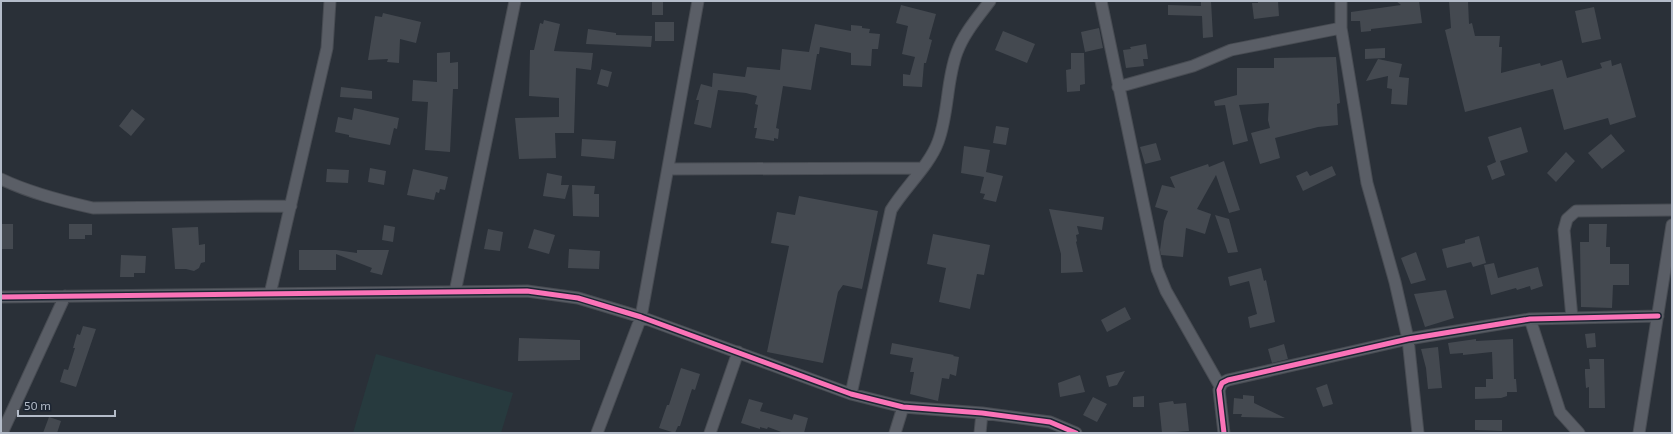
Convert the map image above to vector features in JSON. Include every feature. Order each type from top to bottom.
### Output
[{"type":"street","points":[[270,294],[327,48],[330,1]]},
{"type":"street","points":[[455,292],[515,1]]},
{"type":"street","points":[[597,433],[641,316],[698,1]]},
{"type":"street","points":[[851,394],[889,218],[896,202],[934,151],[942,131],[956,54],[963,38],[990,1]]},
{"type":"street","points":[[1101,1],[1118,87],[1158,269],[1166,291],[1220,386],[1219,390],[1224,433]]},
{"type":"street","points":[[1341,1],[1340,28],[1367,183],[1395,282],[1408,339],[1418,433]]},
{"type":"street","points":[[1118,87],[1193,66],[1231,50],[1340,28]]},
{"type":"street","points":[[668,169],[922,168]]},
{"type":"street","points":[[1,179],[15,186],[64,202],[93,208],[291,206]]},
{"type":"street","points":[[1572,318],[1564,230],[1569,216],[1576,211],[1672,210]]},
{"type":"street","points":[[1639,433],[1672,225]]},
{"type":"street","points":[[1,297],[527,291],[578,298],[641,316],[851,394],[903,407],[982,413],[1050,422],[1076,433]]},
{"type":"street","points":[[2,433],[65,296]]},
{"type":"street","points":[[1220,386],[1228,380],[1408,339],[1530,319],[1658,316]]},
{"type":"street","points":[[1530,319],[1560,412],[1579,433]]},
{"type":"street","points":[[710,433],[738,352]]},
{"type":"street","points":[[895,433],[903,407]]},
{"type":"street","points":[[980,433],[982,413]]},
{"type":"green space","points":[[376,354],[513,393],[501,433],[353,433]]},
{"type":"building","points":[[652,1],[663,1],[663,15],[652,15]]},
{"type":"building","points":[[1201,1],[1211,1],[1213,37],[1203,38],[1202,16],[1168,15],[1168,5],[1201,6]]},
{"type":"building","points":[[1258,1],[1278,1],[1279,16],[1254,19],[1252,3],[1258,3]]},
{"type":"building","points":[[1396,1],[1419,1],[1422,23],[1371,29],[1371,31],[1361,32],[1360,21],[1351,21],[1351,12],[1401,5]]},
{"type":"building","points":[[1449,1],[1468,1],[1469,24],[1472,23],[1475,36],[1500,36],[1499,47],[1502,47],[1501,73],[1540,63],[1541,66],[1562,60],[1567,78],[1602,68],[1600,63],[1611,60],[1612,66],[1621,63],[1636,117],[1610,125],[1608,118],[1564,130],[1553,89],[1465,112],[1445,30],[1451,28]]},
{"type":"building","points":[[901,5],[936,14],[929,39],[932,40],[926,63],[924,63],[922,87],[903,86],[903,74],[910,75],[915,57],[902,54],[908,26],[896,23]]},
{"type":"building","points":[[1594,7],[1601,39],[1582,43],[1575,11]]},
{"type":"building","points":[[383,13],[421,22],[416,43],[400,39],[399,63],[387,62],[388,59],[368,60],[375,16],[382,17]]},
{"type":"building","points":[[544,20],[560,24],[554,51],[593,53],[591,70],[576,68],[574,133],[555,133],[556,158],[519,159],[515,118],[559,117],[559,98],[529,96],[530,50],[534,50],[540,23],[543,24]]},
{"type":"building","points":[[655,22],[674,22],[674,41],[655,41]]},
{"type":"building","points":[[815,24],[851,31],[851,25],[862,26],[862,28],[870,29],[869,33],[880,34],[878,49],[872,49],[871,66],[851,65],[851,53],[820,47],[819,54],[817,54],[811,90],[783,86],[776,128],[779,129],[778,139],[774,138],[774,141],[755,138],[757,128],[754,128],[758,105],[755,104],[757,96],[746,93],[718,90],[711,128],[694,124],[699,100],[696,100],[701,84],[712,87],[713,73],[745,77],[747,67],[780,70],[782,49],[809,52]]},
{"type":"building","points":[[1099,28],[1103,48],[1085,52],[1081,32]]},
{"type":"building","points":[[588,29],[616,33],[616,35],[652,36],[651,47],[586,44]]},
{"type":"building","points":[[1003,31],[1035,44],[1027,63],[995,50]]},
{"type":"building","points":[[1146,44],[1148,59],[1143,59],[1144,66],[1126,68],[1123,50]]},
{"type":"building","points":[[1385,48],[1385,58],[1365,59],[1365,49]]},
{"type":"building","points":[[450,52],[450,63],[458,62],[458,89],[453,89],[450,152],[425,150],[428,102],[412,101],[413,80],[437,82],[437,53]]},
{"type":"building","points":[[1071,53],[1084,53],[1085,84],[1080,85],[1080,91],[1067,92],[1066,70],[1071,69]]},
{"type":"building","points":[[1336,57],[1340,103],[1337,104],[1338,125],[1318,127],[1275,138],[1280,158],[1260,164],[1251,133],[1270,128],[1268,120],[1269,103],[1239,105],[1248,141],[1233,145],[1225,105],[1215,106],[1214,101],[1237,95],[1237,68],[1274,68],[1274,58]]},
{"type":"building","points":[[1378,59],[1402,64],[1399,77],[1409,78],[1407,105],[1391,104],[1392,89],[1387,88],[1388,76],[1366,81]]},
{"type":"building","points":[[601,69],[612,72],[608,87],[597,84]]},
{"type":"building","points":[[341,87],[372,91],[372,99],[340,97]]},
{"type":"building","points":[[354,108],[399,118],[397,129],[394,128],[390,145],[349,137],[349,135],[335,132],[338,117],[352,120]]},
{"type":"building","points":[[132,109],[145,119],[131,136],[119,126]]},
{"type":"building","points":[[996,126],[1009,128],[1006,145],[993,143]]},
{"type":"building","points":[[1521,127],[1528,152],[1500,161],[1505,175],[1492,180],[1487,166],[1496,162],[1488,137]]},
{"type":"building","points":[[1611,134],[1625,151],[1602,169],[1588,153]]},
{"type":"building","points":[[582,139],[616,141],[614,159],[581,156]]},
{"type":"building","points":[[1156,143],[1161,160],[1145,164],[1140,147]]},
{"type":"building","points":[[964,146],[990,150],[986,172],[1003,176],[996,202],[983,199],[985,194],[980,193],[984,177],[961,173]]},
{"type":"building","points":[[1566,152],[1575,161],[1556,182],[1547,173]]},
{"type":"building","points":[[1224,161],[1240,210],[1229,213],[1216,175],[1197,209],[1211,214],[1205,234],[1186,228],[1183,257],[1161,255],[1160,250],[1164,221],[1168,211],[1155,207],[1162,185],[1175,188],[1170,177],[1208,164],[1209,167]]},
{"type":"building","points":[[1332,166],[1336,175],[1303,191],[1296,176],[1307,171],[1310,176]]},
{"type":"building","points":[[370,168],[386,171],[384,185],[368,182]]},
{"type":"building","points":[[327,169],[349,170],[348,183],[326,182]]},
{"type":"building","points":[[413,169],[448,177],[445,190],[440,189],[439,193],[436,192],[434,200],[407,195]]},
{"type":"building","points":[[547,173],[562,176],[561,185],[569,185],[565,199],[543,196]]},
{"type":"building","points":[[572,185],[595,186],[594,194],[599,194],[599,217],[573,216]]},
{"type":"building","points":[[799,196],[878,211],[862,289],[843,285],[838,292],[823,363],[767,352],[789,246],[771,243],[777,212],[795,215]]},
{"type":"building","points":[[1049,209],[1104,217],[1102,230],[1077,226],[1079,234],[1076,235],[1076,242],[1083,272],[1061,273],[1061,254]]},
{"type":"building","points":[[1215,215],[1229,219],[1238,252],[1228,253]]},
{"type":"building","points":[[1,224],[13,224],[13,249],[1,249]]},
{"type":"building","points":[[69,224],[92,224],[92,235],[85,235],[85,239],[69,239]]},
{"type":"building","points":[[1589,224],[1607,224],[1606,247],[1610,247],[1610,264],[1629,264],[1629,285],[1613,285],[1612,308],[1581,307],[1580,242],[1589,242]]},
{"type":"building","points":[[384,225],[395,227],[393,242],[382,240]]},
{"type":"building","points":[[198,227],[199,245],[205,244],[205,262],[201,263],[199,268],[194,271],[175,269],[172,228]]},
{"type":"building","points":[[488,229],[503,232],[500,251],[484,249]]},
{"type":"building","points":[[534,229],[555,235],[549,254],[528,248]]},
{"type":"building","points":[[933,234],[990,245],[984,275],[977,274],[970,309],[939,302],[946,268],[927,264]]},
{"type":"building","points":[[1479,236],[1486,263],[1473,267],[1471,262],[1447,268],[1442,249],[1465,243],[1465,240]]},
{"type":"building","points":[[569,249],[600,251],[599,269],[568,268]]},
{"type":"building","points":[[299,250],[336,250],[357,253],[357,250],[389,250],[382,275],[370,272],[372,268],[336,254],[336,270],[299,270]]},
{"type":"building","points":[[1416,252],[1426,280],[1411,284],[1401,258]]},
{"type":"building","points":[[121,255],[146,256],[145,273],[134,273],[134,277],[120,277]]},
{"type":"building","points":[[1494,263],[1498,278],[1538,267],[1543,286],[1531,290],[1530,286],[1517,290],[1516,288],[1491,295],[1484,265]]},
{"type":"building","points":[[1261,268],[1264,281],[1266,280],[1275,322],[1250,328],[1248,317],[1257,314],[1249,281],[1230,286],[1228,277]]},
{"type":"building","points":[[1446,290],[1454,318],[1425,327],[1414,294]]},
{"type":"building","points":[[1125,307],[1131,319],[1107,332],[1101,320]]},
{"type":"building","points":[[83,326],[96,329],[76,387],[60,382],[64,369],[68,370],[75,348],[73,348],[77,334],[80,335]]},
{"type":"building","points":[[1595,333],[1596,347],[1587,348],[1585,334]]},
{"type":"building","points":[[519,338],[580,340],[580,360],[518,361]]},
{"type":"building","points":[[1476,339],[1476,341],[1513,339],[1514,379],[1516,379],[1517,392],[1507,392],[1507,396],[1501,398],[1475,399],[1475,387],[1486,387],[1486,379],[1493,379],[1492,352],[1463,355],[1463,353],[1450,354],[1448,343]]},
{"type":"building","points":[[892,343],[959,357],[956,376],[950,374],[949,379],[942,378],[938,401],[910,394],[914,372],[910,372],[913,358],[890,354]]},
{"type":"building","points":[[1284,344],[1288,359],[1272,363],[1268,349]]},
{"type":"building","points":[[1438,347],[1442,388],[1428,389],[1426,368],[1421,349]]},
{"type":"building","points":[[1589,359],[1604,359],[1605,408],[1589,408],[1589,387],[1586,388],[1585,369],[1590,369]]},
{"type":"building","points":[[681,368],[700,374],[695,390],[692,389],[680,426],[678,426],[675,433],[659,428],[667,405],[669,405]]},
{"type":"building","points":[[1125,371],[1117,385],[1109,387],[1106,376]]},
{"type":"building","points":[[1080,375],[1085,392],[1060,397],[1058,383]]},
{"type":"building","points":[[1327,384],[1333,404],[1323,407],[1316,388]]},
{"type":"building","points":[[1243,395],[1254,396],[1254,403],[1285,418],[1241,417],[1242,414],[1233,414],[1234,398],[1243,399]]},
{"type":"building","points":[[1144,396],[1144,407],[1133,407],[1133,397]]},
{"type":"building","points":[[1093,397],[1107,404],[1097,422],[1083,415]]},
{"type":"building","points":[[749,399],[763,403],[760,411],[792,420],[794,414],[808,418],[804,433],[784,433],[768,427],[767,429],[760,427],[760,429],[741,423]]},
{"type":"building","points":[[1173,401],[1174,404],[1186,403],[1189,431],[1162,433],[1159,403]]},
{"type":"building","points":[[49,417],[61,421],[57,433],[43,433]]},
{"type":"building","points":[[1475,420],[1502,420],[1502,431],[1475,430]]},
{"type":"cycle path","points":[[1,297],[527,291],[578,298],[641,317],[851,394],[903,407],[982,413],[1050,422],[1076,433]]},
{"type":"cycle path","points":[[1224,433],[1219,390],[1222,383],[1228,380],[1408,339],[1530,319],[1658,316]]}]
